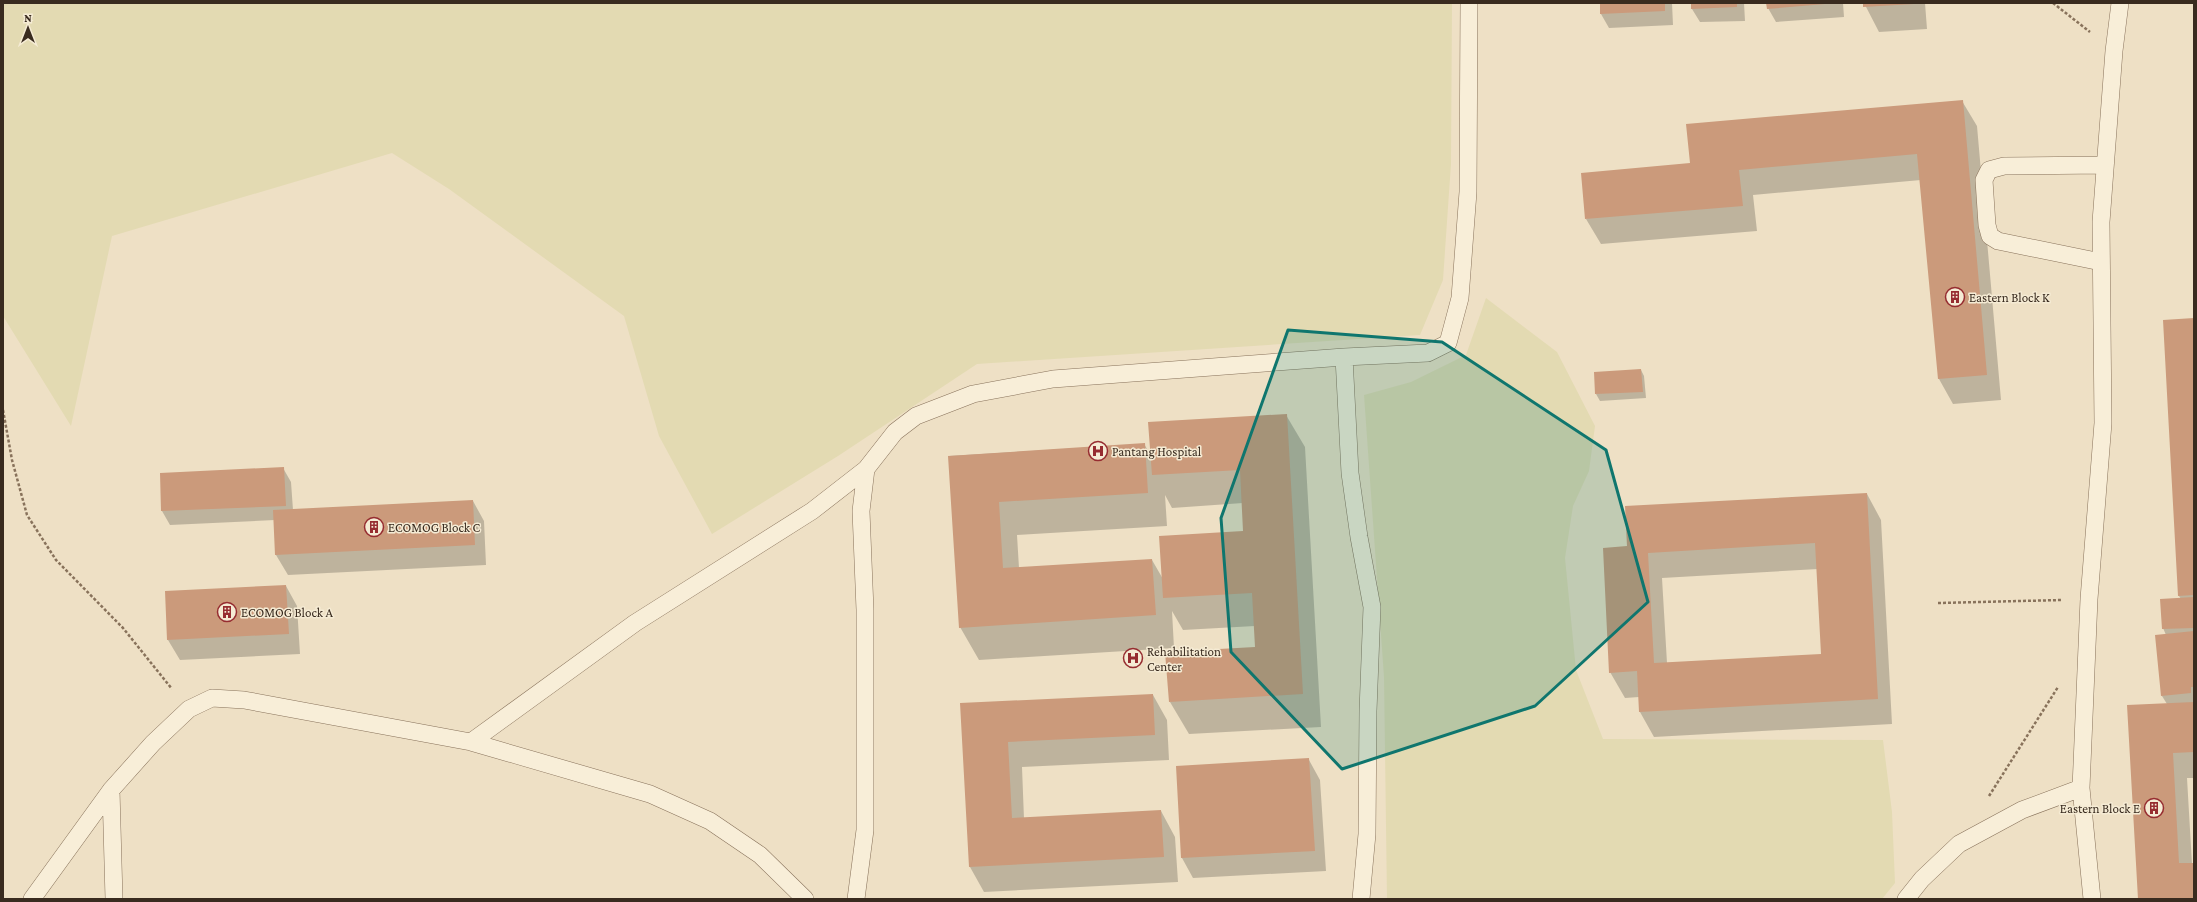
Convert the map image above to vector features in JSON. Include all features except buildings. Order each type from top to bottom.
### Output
[{"type":"lane","points":[[472,742],[635,622],[812,511],[866,468],[895,432],[916,416],[973,394],[1054,379],[1344,357],[1428,354],[1448,343],[1460,298],[1468,192],[1469,3]]},
{"type":"lane","points":[[2092,899],[2081,788],[2089,599],[2103,423],[2101,222],[2114,50],[2120,3]]},
{"type":"lane","points":[[2101,262],[1998,241],[1990,236],[1987,225],[1984,180],[1989,170],[2004,166],[2105,165]]},
{"type":"lane","points":[[1344,357],[1350,473],[1359,537],[1372,607],[1368,710],[1366,834],[1361,899]]},
{"type":"lane","points":[[856,899],[865,830],[865,610],[861,511],[866,468]]},
{"type":"lane","points":[[32,899],[111,790],[153,743],[189,709],[212,698],[244,700],[472,742],[650,794],[710,820],[760,855],[805,899]]},
{"type":"lane","points":[[1906,899],[1922,879],[1959,844],[2022,810],[2081,788]]},
{"type":"lane","points":[[111,790],[114,899]]},
{"type":"path","points":[[2053,3],[2114,50]]},
{"type":"path","points":[[3,410],[12,460],[27,515],[56,560],[123,628],[189,709]]},
{"type":"path","points":[[1938,603],[2089,599]]},
{"type":"path","points":[[1988,798],[2058,686]]},
{"type":"highlighted area","points":[[1288,330],[1442,342],[1606,450],[1648,602],[1535,706],[1342,769],[1231,652],[1221,518]]},
{"type":"shaded area","points":[[3,3],[1452,3],[1451,164],[1443,280],[1420,335],[977,364],[838,456],[712,534],[659,436],[624,316],[449,189],[392,153],[112,236],[71,426],[3,316]]},
{"type":"shaded area","points":[[1486,298],[1557,352],[1595,426],[1589,471],[1573,506],[1565,558],[1576,670],[1603,739],[1883,740],[1892,812],[1895,883],[1882,899],[1387,899],[1384,677],[1364,395],[1411,382],[1466,355]]},
{"type":"place","name":"Eastern Block K","points":[[1955,297]]},
{"type":"place","name":"Pantang Hospital","points":[[1098,451]]},
{"type":"place","name":"ECOMOG Block C","points":[[374,527]]},
{"type":"place","name":"ECOMOG Block A","points":[[227,612]]},
{"type":"place","name":"Rehabilitation Center","points":[[1133,658]]},
{"type":"place","name":"Eastern Block E","points":[[2154,808]]}]
